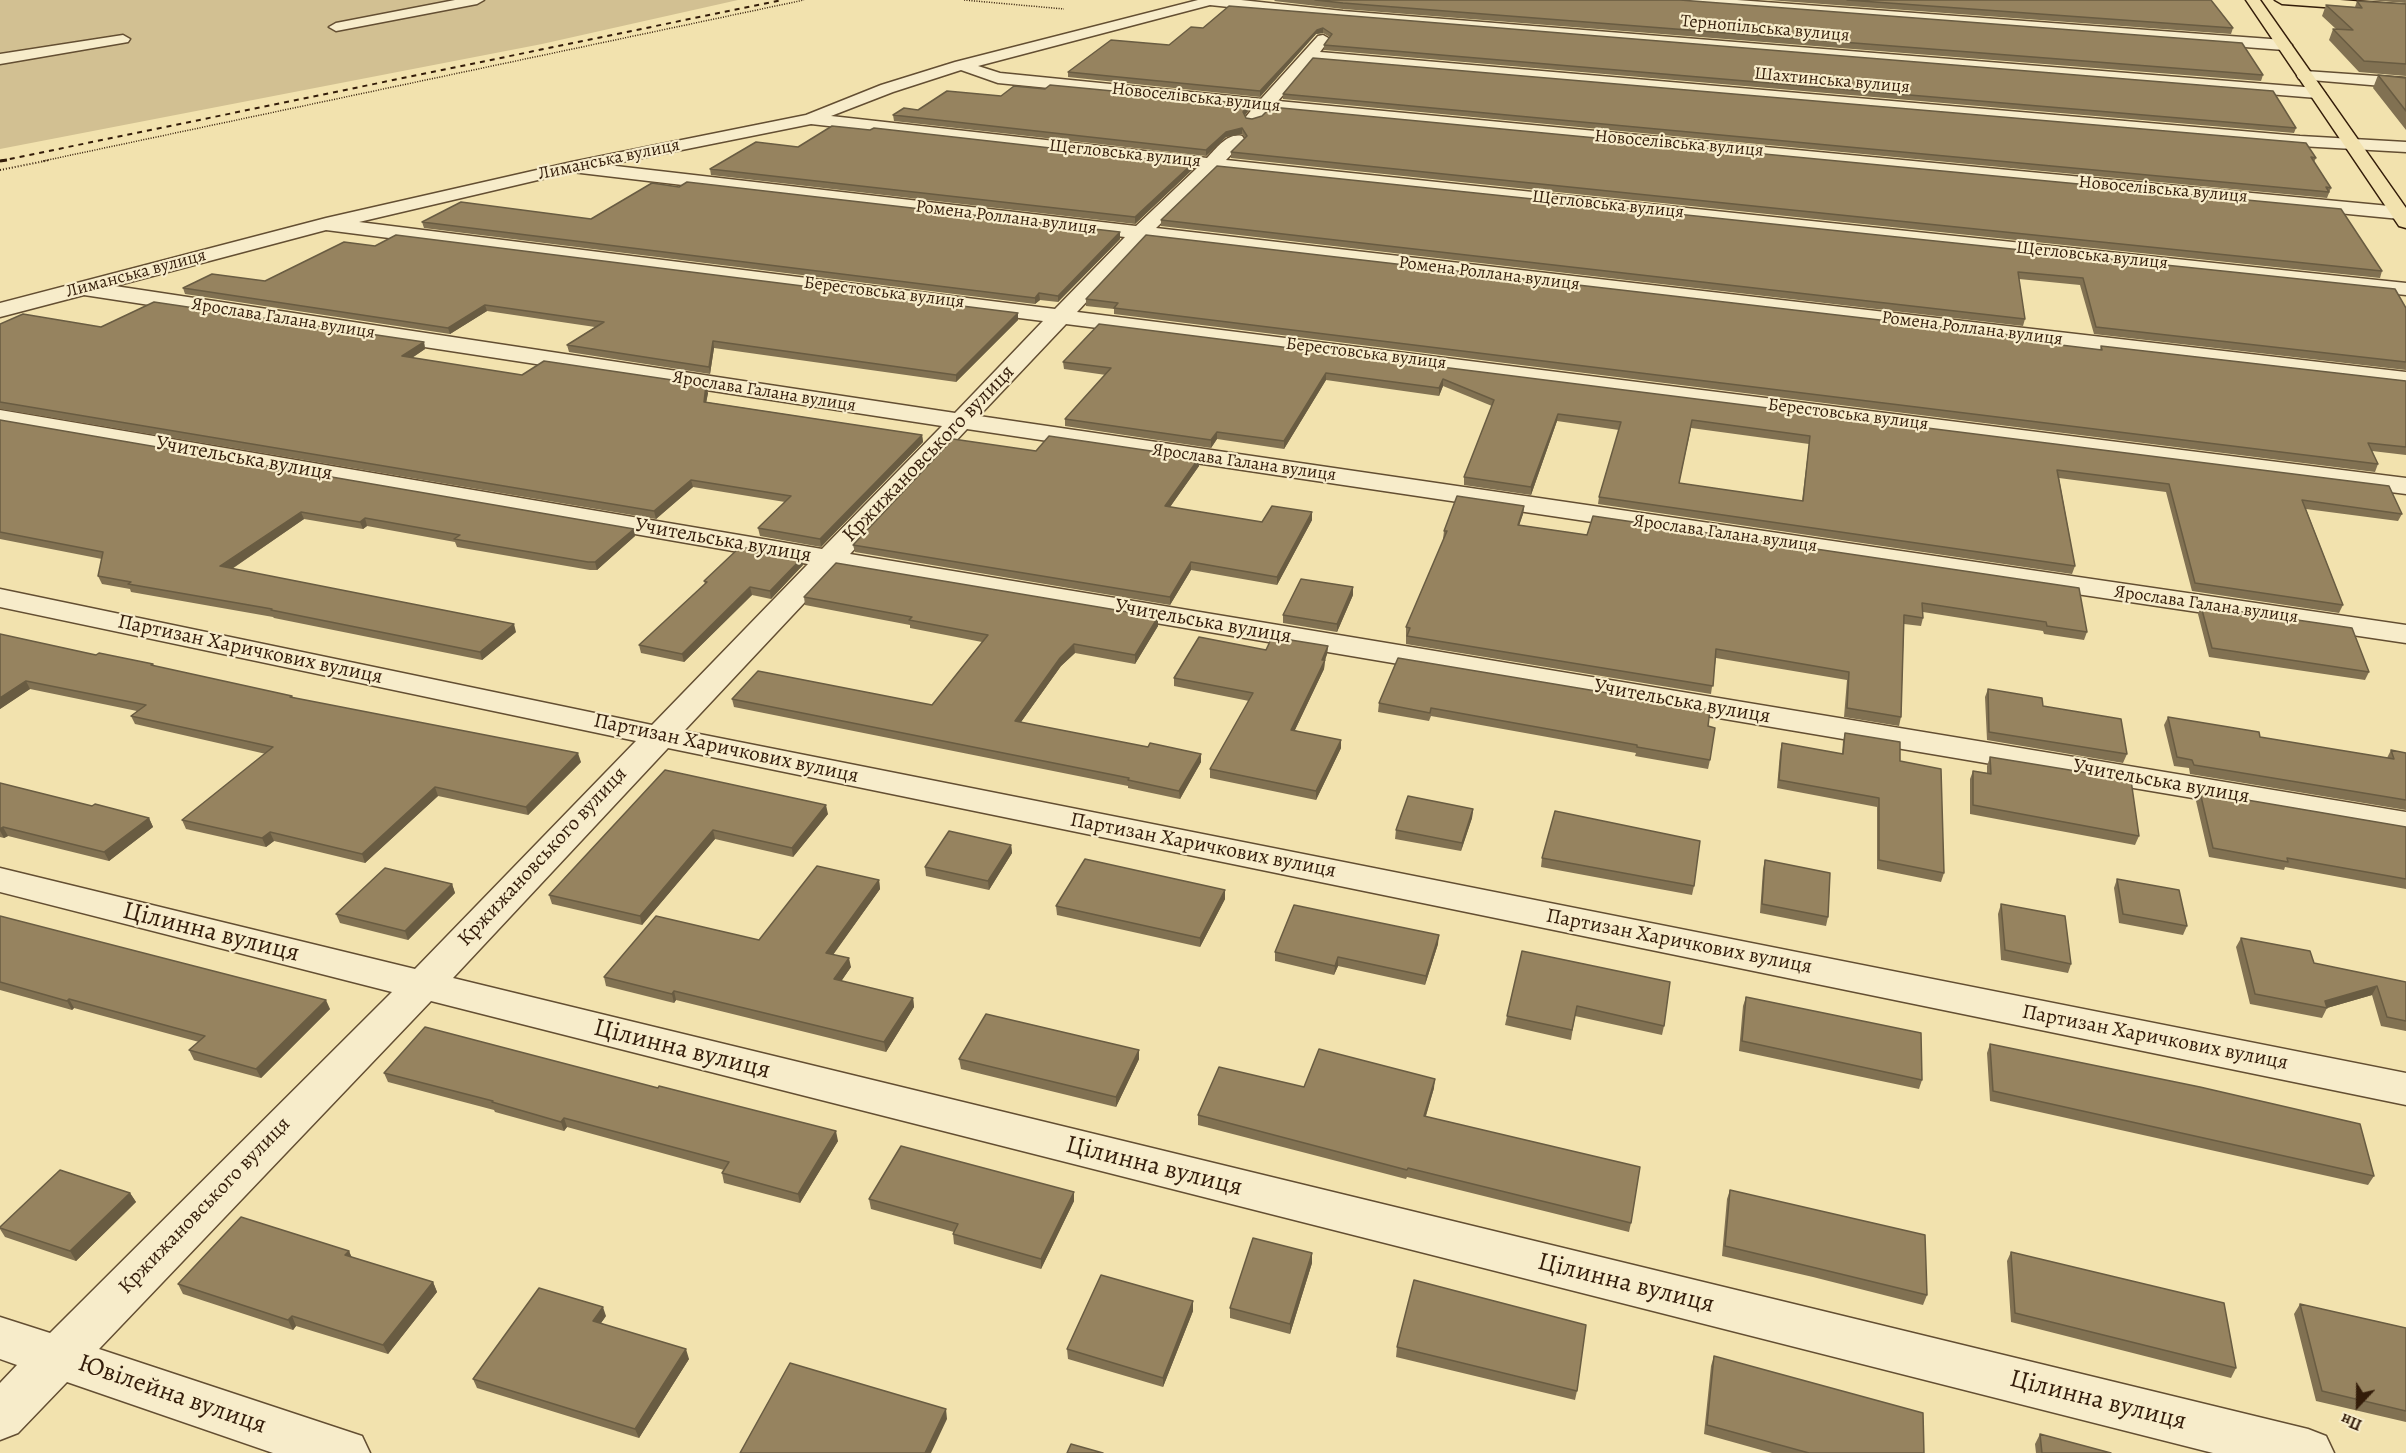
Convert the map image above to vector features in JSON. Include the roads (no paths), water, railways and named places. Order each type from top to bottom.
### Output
[{"type":"main road","points":[[2253,0],[2403,217]]},
{"type":"main road","points":[[2283,0],[2406,9]]},
{"type":"street","points":[[336,27],[477,0]]},
{"type":"street","name":"Тернопільська вулиця","points":[[1212,0],[1343,15],[2317,93]]},
{"type":"street","name":"Лиманська вулиця","points":[[0,310],[326,224],[572,167],[811,119],[866,94],[962,65],[1212,0]]},
{"type":"street","points":[[1680,0],[2284,45]]},
{"type":"street","name":"Кржижановського вулиця","points":[[0,1417],[422,986],[1139,234],[1232,144],[1343,15]]},
{"type":"street","points":[[0,58],[123,39]]},
{"type":"street","name":"Шахтинська вулиця","points":[[1309,56],[2288,140],[2406,147]]},
{"type":"street","name":"Новоселівська вулиця","points":[[962,65],[998,78],[2403,217]]},
{"type":"street","points":[[2305,76],[2406,83]]},
{"type":"street","name":"Щегловська вулиця","points":[[811,119],[1232,144],[2406,289]]},
{"type":"street","name":"Ромена Роллана вулиця","points":[[572,167],[2406,379]]},
{"type":"street","name":"Берестовська вулиця","points":[[326,224],[2406,486]]},
{"type":"street","name":"Ярослава Галана вулиця","points":[[83,288],[960,421],[2406,634]]},
{"type":"street","name":"Учительська вулиця","points":[[0,417],[829,559],[2406,823]]},
{"type":"street","name":"Партизан Харичкових вулиця","points":[[0,598],[658,736],[2406,1089]]},
{"type":"street","name":"Цілинна вулиця","points":[[0,880],[2308,1453]]},
{"type":"street","name":"Ювілейна вулиця","points":[[0,1338],[344,1453]]},
{"type":"railway","points":[[7,160],[0,161],[782,0]]}]
